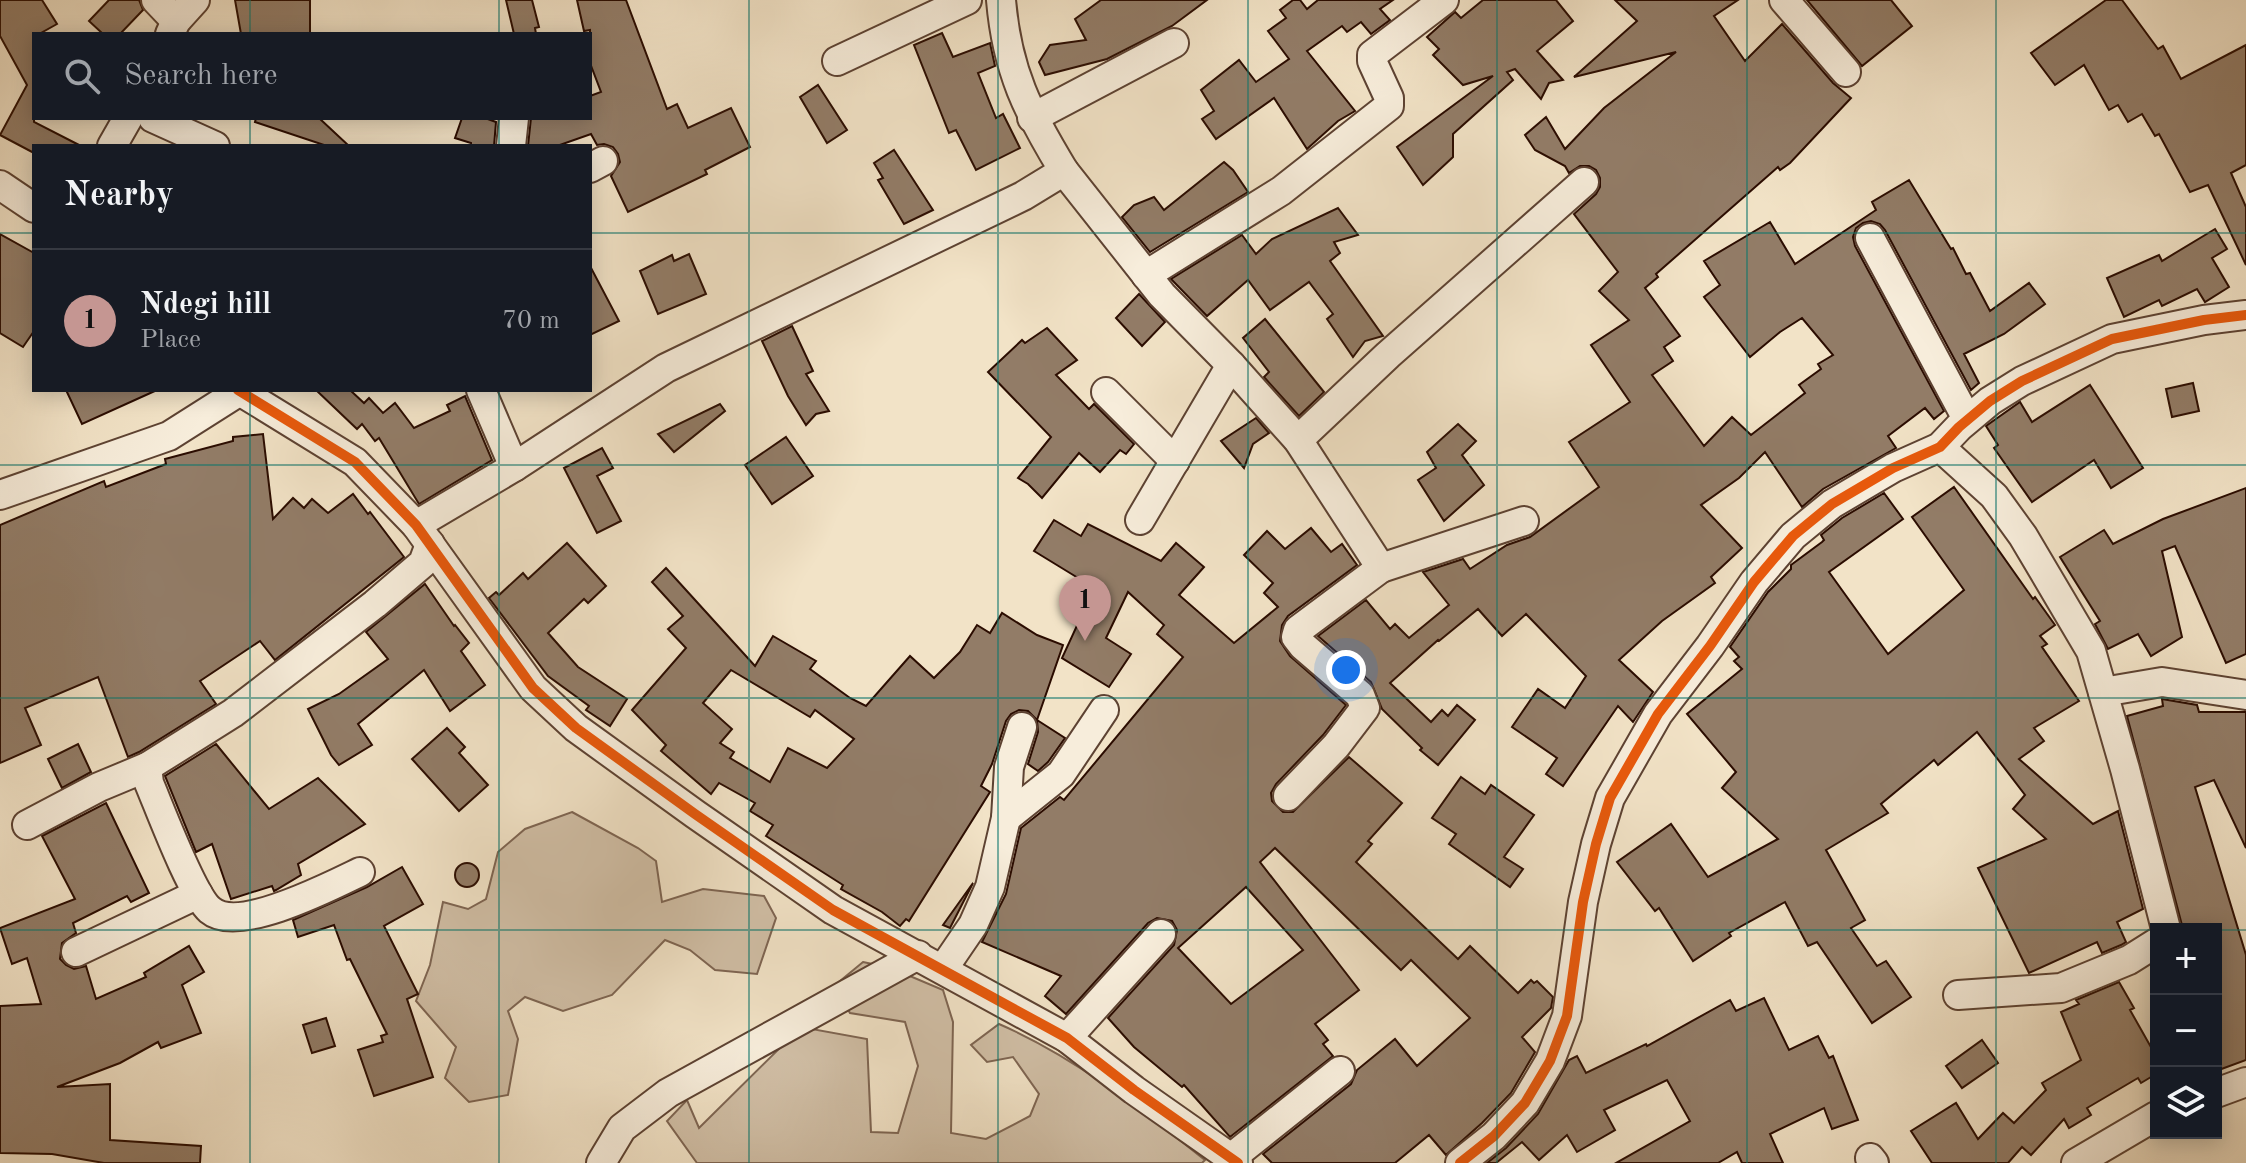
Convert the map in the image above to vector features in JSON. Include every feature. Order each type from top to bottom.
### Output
[{"type":"street","points":[[156,0],[185,11]]},
{"type":"street","points":[[837,61],[967,0]]},
{"type":"street","points":[[1001,0],[1004,37],[1017,82],[1032,118],[1064,171],[1162,295],[1231,365],[1298,440],[1381,568]]},
{"type":"street","points":[[1146,275],[1281,191],[1389,106],[1389,98],[1372,55],[1444,0]]},
{"type":"street","points":[[1784,0],[1846,72]]},
{"type":"street","points":[[1032,118],[1174,43]]},
{"type":"street","points":[[113,144],[127,120]]},
{"type":"street","points":[[157,120],[211,144]]},
{"type":"street","points":[[511,144],[514,120]]},
{"type":"street","points":[[423,535],[514,467],[666,368],[1023,196],[1064,171]]},
{"type":"street","points":[[1298,440],[1388,355],[1584,182]]},
{"type":"street","points":[[0,185],[32,207]]},
{"type":"street","points":[[1870,238],[1967,419]]},
{"type":"street","points":[[1460,1163],[1494,1136],[1525,1103],[1550,1061],[1567,1016],[1583,902],[1610,798],[1658,714],[1754,582],[1793,536],[1832,504],[1893,468],[1940,447],[1967,419],[2022,381],[2112,339],[2204,320],[2246,315]]},
{"type":"street","points":[[1140,520],[1231,365]]},
{"type":"street","points":[[0,495],[169,436],[237,392]]},
{"type":"street","points":[[241,392],[355,462],[423,535],[533,688],[576,728],[833,910],[1067,1038],[1235,1161],[1340,1071]]},
{"type":"street","points":[[482,392],[514,467]]},
{"type":"street","points":[[1106,392],[1175,461]]},
{"type":"street","points":[[1940,447],[1994,496],[2023,536],[2091,651],[2164,923]]},
{"type":"street","points":[[1288,796],[1336,746],[1365,708],[1360,695],[1296,637],[1298,630],[1381,568],[1524,521]]},
{"type":"street","points":[[27,825],[99,787],[147,767],[233,713],[375,604],[423,563],[423,535]]},
{"type":"street","points":[[2103,692],[2162,682],[2246,695]]},
{"type":"street","points":[[1006,818],[1061,774],[1104,710]]},
{"type":"street","points":[[943,969],[973,925],[990,887],[1006,818],[1009,767],[1022,727]]},
{"type":"street","points":[[147,767],[153,791],[198,894],[212,913],[235,918],[312,895],[360,872]]},
{"type":"street","points":[[76,952],[198,894]]},
{"type":"street","points":[[1067,1038],[1161,934]]},
{"type":"street","points":[[1958,995],[2061,988],[2129,960],[2150,947]]},
{"type":"street","points":[[601,1163],[622,1128],[668,1093],[918,955]]},
{"type":"street","points":[[2222,1091],[2246,1082]]},
{"type":"street","points":[[2076,1163],[2150,1120]]},
{"type":"shaded area","points":[[572,812],[656,861],[662,902],[703,889],[764,896],[776,918],[757,974],[715,970],[690,950],[665,940],[612,995],[563,1011],[525,997],[508,1011],[518,1039],[508,1095],[469,1102],[445,1078],[456,1047],[416,1001],[430,965],[443,902],[468,909],[486,899],[498,852],[525,829]]},
{"type":"shaded area","points":[[863,962],[891,968],[943,990],[953,1022],[951,1133],[986,1139],[1030,1116],[1039,1094],[1013,1057],[987,1062],[971,1045],[999,1024],[1080,1068],[1205,1160],[1202,1163],[697,1163],[667,1121],[687,1100],[699,1128],[801,1027],[867,1039],[871,1132],[898,1133],[918,1066],[905,1022],[850,1013],[834,986]]},
{"type":"building","points":[[0,0],[42,0],[57,24],[43,32],[32,32],[32,120],[77,144],[32,144],[32,152],[0,135],[27,85],[0,36]]},
{"type":"building","points":[[109,0],[139,0],[143,10],[122,32],[101,32],[89,21]]},
{"type":"building","points":[[235,0],[310,0],[310,32],[241,32]]},
{"type":"building","points":[[506,0],[532,0],[539,27],[535,28],[536,32],[514,32]]},
{"type":"building","points":[[577,0],[626,0],[667,109],[677,104],[688,128],[731,108],[750,147],[705,170],[707,174],[628,212],[611,176],[620,162],[613,147],[597,145],[591,134],[563,144],[528,144],[531,120],[592,120],[592,95],[601,92],[592,68],[592,32],[584,31]]},
{"type":"building","points":[[1101,0],[1207,0],[1172,26],[1107,59],[1045,75],[1039,62],[1050,45],[1086,40],[1075,19]]},
{"type":"building","points":[[1293,0],[1300,0],[1307,9],[1318,0],[1393,0],[1380,9],[1390,20],[1371,34],[1361,22],[1347,32],[1342,26],[1307,51],[1355,111],[1338,121],[1307,149],[1274,98],[1216,139],[1202,119],[1214,111],[1201,90],[1239,60],[1256,82],[1289,59],[1268,31],[1286,18],[1280,10]]},
{"type":"building","points":[[1483,0],[1556,0],[1573,21],[1537,51],[1563,80],[1549,83],[1541,99],[1515,69],[1507,72],[1513,80],[1453,134],[1453,157],[1423,185],[1397,147],[1493,76],[1463,85],[1433,55],[1439,49],[1427,37],[1455,12],[1461,18]]},
{"type":"building","points":[[1615,0],[1738,0],[1714,16],[1745,61],[1782,24],[1833,83],[1851,98],[1790,163],[1780,170],[1778,167],[1656,274],[1658,277],[1645,288],[1680,336],[1664,347],[1673,361],[1652,375],[1704,446],[1732,417],[1751,435],[1805,393],[1799,385],[1821,369],[1818,364],[1833,355],[1802,318],[1750,357],[1704,297],[1720,285],[1704,261],[1770,222],[1795,264],[1876,210],[1872,202],[1909,180],[1966,274],[1970,273],[1990,311],[2029,283],[2045,304],[2004,334],[1964,354],[1979,383],[1971,390],[1885,230],[1871,221],[1856,228],[1853,237],[1855,246],[1944,411],[1934,419],[1925,408],[1888,436],[1896,448],[1823,489],[1802,507],[1765,452],[1739,478],[1701,505],[1742,548],[1711,577],[1715,583],[1662,621],[1619,660],[1653,692],[1633,722],[1618,706],[1563,786],[1546,774],[1557,758],[1512,727],[1538,689],[1565,708],[1586,676],[1526,614],[1502,636],[1478,609],[1390,683],[1431,722],[1442,710],[1448,716],[1457,705],[1475,720],[1438,765],[1382,709],[1371,682],[1318,636],[1366,600],[1390,629],[1395,624],[1409,638],[1449,605],[1423,572],[1463,559],[1470,569],[1507,545],[1530,537],[1599,487],[1569,442],[1630,402],[1591,345],[1629,320],[1599,291],[1618,272],[1574,214],[1596,194],[1600,178],[1596,170],[1589,166],[1580,166],[1569,173],[1565,166],[1535,150],[1525,135],[1546,117],[1565,149],[1604,108],[1676,52],[1574,77],[1637,21]]},
{"type":"building","points":[[1807,0],[1891,0],[1912,26],[1862,66]]},
{"type":"building","points":[[2106,0],[2122,0],[2158,49],[2163,46],[2181,79],[2246,45],[2246,165],[2231,173],[2246,207],[2246,265],[2208,185],[2190,192],[2159,134],[2155,136],[2142,114],[2128,122],[2118,105],[2109,110],[2084,65],[2055,85],[2031,53]]},
{"type":"building","points":[[942,33],[953,57],[990,43],[995,66],[978,73],[996,118],[1003,114],[1020,148],[976,170],[956,130],[949,133],[914,45]]},
{"type":"building","points":[[818,85],[847,130],[827,143],[800,97]]},
{"type":"building","points":[[321,120],[347,144],[321,144],[255,122]]},
{"type":"building","points":[[461,120],[496,122],[494,144],[471,144],[455,138]]},
{"type":"building","points":[[894,150],[933,210],[904,224],[878,180],[883,178],[874,163]]},
{"type":"building","points":[[1224,162],[1248,192],[1150,252],[1122,217],[1134,205],[1154,197],[1164,210]]},
{"type":"building","points":[[1338,208],[1358,235],[1334,242],[1340,253],[1330,261],[1383,336],[1365,341],[1353,357],[1327,319],[1333,314],[1309,282],[1270,310],[1248,280],[1207,316],[1171,279],[1242,235],[1256,254],[1272,239]]},
{"type":"building","points":[[2215,229],[2227,249],[2212,258],[2229,287],[2205,302],[2197,289],[2162,306],[2159,300],[2124,317],[2107,278],[2159,255],[2162,261]]},
{"type":"building","points":[[0,234],[32,252],[32,334],[23,347],[0,333]]},
{"type":"building","points":[[689,254],[706,294],[658,314],[640,271],[672,255],[674,261]]},
{"type":"building","points":[[592,270],[619,321],[592,334]]},
{"type":"building","points":[[1139,294],[1165,322],[1142,346],[1116,318]]},
{"type":"building","points":[[1265,319],[1324,392],[1299,416],[1264,377],[1269,372],[1243,338]]},
{"type":"building","points":[[792,326],[813,371],[806,374],[829,411],[816,414],[806,425],[788,396],[762,341]]},
{"type":"building","points":[[1047,328],[1077,360],[1056,375],[1089,409],[1094,404],[1134,444],[1126,454],[1120,450],[1100,472],[1079,453],[1042,498],[1018,478],[1051,437],[988,372],[1022,340],[1025,343]]},
{"type":"building","points":[[2193,383],[2199,411],[2172,417],[2166,389]]},
{"type":"building","points":[[2090,385],[2143,468],[2111,488],[2094,460],[2032,502],[1994,448],[1998,445],[1986,426],[2020,402],[2032,422]]},
{"type":"building","points":[[67,392],[153,392],[82,424]]},
{"type":"building","points":[[318,392],[352,392],[364,403],[369,398],[383,413],[395,403],[414,428],[450,411],[447,405],[465,396],[492,460],[419,504],[379,438],[375,441],[362,424],[357,429]]},
{"type":"building","points":[[720,404],[725,411],[674,452],[658,434]]},
{"type":"building","points":[[1256,418],[1269,433],[1253,444],[1244,468],[1221,441]]},
{"type":"building","points":[[1458,424],[1476,441],[1462,455],[1484,485],[1444,521],[1418,480],[1436,468],[1427,452]]},
{"type":"building","points":[[263,434],[273,519],[293,498],[304,508],[312,499],[328,513],[353,494],[404,557],[275,660],[260,641],[200,681],[216,704],[139,752],[128,757],[98,677],[25,708],[41,745],[0,763],[0,525],[104,481],[106,487],[166,464],[165,459],[233,441],[233,437]]},
{"type":"building","points":[[786,437],[813,476],[772,504],[745,465]]},
{"type":"building","points":[[602,448],[613,468],[597,476],[621,521],[597,533],[564,468]]},
{"type":"building","points":[[1954,487],[2055,625],[2040,636],[2047,644],[2042,647],[2079,701],[2034,728],[2044,741],[2019,759],[2093,824],[2118,811],[2143,909],[2117,922],[2126,942],[2121,945],[2102,953],[2097,942],[2029,973],[1978,868],[2046,839],[2013,809],[2025,795],[1977,732],[1938,765],[1934,760],[1881,804],[1888,813],[1826,850],[1865,920],[1851,928],[1877,966],[1886,961],[1911,997],[1872,1023],[1817,942],[1808,946],[1785,902],[1729,933],[1731,936],[1693,961],[1659,908],[1655,911],[1617,862],[1671,824],[1708,877],[1778,839],[1722,788],[1736,772],[1687,714],[1742,669],[1734,661],[1739,657],[1730,647],[1791,565],[1822,542],[1821,535],[1842,518],[1884,493],[1903,519],[1829,572],[1888,654],[1964,590],[1912,517]]},
{"type":"building","points":[[2246,488],[2246,654],[2226,663],[2175,546],[2162,551],[2182,637],[2151,656],[2138,634],[2108,649],[2095,624],[2100,621],[2060,557],[2104,530],[2113,544],[2163,519]]},
{"type":"building","points":[[1054,520],[1081,536],[1088,524],[1161,561],[1176,543],[1204,567],[1179,595],[1234,643],[1278,607],[1264,593],[1273,583],[1244,555],[1267,531],[1285,549],[1311,528],[1331,552],[1342,544],[1357,565],[1288,616],[1282,625],[1280,641],[1290,656],[1346,705],[1323,735],[1276,784],[1271,793],[1272,801],[1283,812],[1293,812],[1349,757],[1402,803],[1368,841],[1372,844],[1356,862],[1458,959],[1470,946],[1518,993],[1531,980],[1534,983],[1537,981],[1553,997],[1551,1008],[1522,1037],[1535,1052],[1511,1093],[1446,1155],[1429,1135],[1395,1163],[1272,1163],[1263,1154],[1351,1084],[1357,1070],[1395,1039],[1417,1066],[1470,1018],[1411,960],[1401,970],[1275,848],[1260,862],[1359,990],[1315,1024],[1328,1040],[1323,1044],[1333,1056],[1230,1137],[1184,1085],[1182,1087],[1134,1047],[1108,1018],[1174,945],[1177,930],[1172,921],[1157,918],[1148,923],[1066,1014],[1045,996],[1061,976],[982,942],[1006,894],[1021,828],[1060,797],[1064,800],[1183,657],[1157,634],[1164,625],[1128,592],[1106,638],[1131,654],[1109,687],[1062,658],[1093,591],[1081,585],[1083,581],[1034,551]],"holes":[[[1246,887],[1303,950],[1231,1004],[1178,948]]]},
{"type":"building","points":[[567,543],[606,586],[588,603],[584,599],[548,633],[578,667],[627,699],[610,726],[586,710],[589,706],[548,676],[489,598],[496,592],[499,595],[523,573],[528,579]]},
{"type":"building","points":[[666,568],[755,666],[773,636],[816,661],[810,669],[866,706],[910,656],[934,678],[960,652],[977,625],[990,633],[1002,613],[1037,635],[1063,645],[1037,720],[1028,711],[1019,710],[1006,721],[981,786],[990,792],[909,921],[906,919],[900,926],[841,889],[843,885],[766,836],[773,825],[750,811],[755,803],[719,783],[711,794],[661,751],[666,745],[632,710],[686,648],[668,629],[683,616],[652,582]],"holes":[[[731,670],[810,717],[815,710],[854,739],[827,768],[788,748],[770,782],[730,758],[734,752],[720,743],[732,729],[703,703]]]},
{"type":"building","points":[[425,584],[469,643],[461,651],[485,685],[450,711],[424,670],[358,724],[372,745],[339,765],[308,709],[339,694],[388,659],[366,632]]},
{"type":"building","points":[[2162,699],[2197,705],[2199,712],[2246,712],[2246,848],[2214,780],[2195,787],[2246,955],[2246,1060],[2222,1069],[2222,923],[2181,923],[2127,716],[2163,706]]},
{"type":"building","points":[[1037,720],[1065,738],[1038,771],[1028,764],[1038,732]]},
{"type":"building","points":[[447,728],[465,747],[459,753],[488,785],[459,811],[412,759]]},
{"type":"building","points":[[78,744],[91,772],[62,788],[48,759]]},
{"type":"building","points":[[216,744],[269,809],[318,778],[365,824],[298,864],[301,875],[276,890],[272,886],[231,899],[212,844],[196,852],[165,776]]},
{"type":"building","points":[[1461,777],[1485,794],[1491,785],[1534,815],[1504,857],[1523,869],[1510,887],[1449,844],[1456,834],[1432,818]]},
{"type":"building","points":[[106,803],[149,893],[131,902],[127,896],[73,923],[76,933],[62,943],[60,959],[74,969],[86,966],[96,999],[146,977],[144,973],[189,946],[204,972],[182,985],[201,1033],[161,1048],[158,1042],[120,1063],[57,1087],[110,1084],[110,1140],[201,1146],[200,1163],[104,1163],[52,1154],[0,1153],[0,1006],[41,1004],[27,958],[12,964],[0,928],[75,899],[42,836]]},
{"type":"building","points":[[467,863],[475,867],[479,875],[475,883],[467,887],[459,883],[455,875],[459,867]]},
{"type":"building","points":[[402,867],[423,904],[384,926],[418,994],[407,999],[433,1077],[374,1096],[358,1050],[383,1042],[381,1036],[387,1034],[350,959],[347,960],[334,925],[298,937],[293,920],[367,887]]},
{"type":"building","points":[[973,883],[950,928],[943,925]]},
{"type":"building","points":[[2119,982],[2134,1008],[2130,1010],[2150,1045],[2150,1078],[2141,1083],[2138,1078],[2087,1108],[2091,1115],[2069,1128],[2064,1119],[2031,1155],[2022,1147],[2008,1163],[1932,1163],[1911,1131],[1956,1103],[1978,1139],[2003,1113],[2014,1123],[2046,1090],[2042,1083],[2081,1060],[2061,1012],[2079,1004],[2076,1000]]},
{"type":"building","points":[[1764,998],[1789,1050],[1818,1036],[1829,1058],[1833,1056],[1858,1120],[1832,1129],[1824,1108],[1770,1134],[1783,1163],[1742,1163],[1737,1152],[1718,1163],[1616,1163],[1690,1121],[1667,1080],[1604,1110],[1615,1130],[1577,1152],[1567,1135],[1539,1160],[1522,1142],[1496,1163],[1487,1163],[1538,1114],[1569,1060],[1577,1056],[1586,1073],[1647,1046],[1730,1000],[1736,1011]]},
{"type":"building","points":[[326,1018],[335,1046],[312,1053],[303,1025]]},
{"type":"building","points":[[1982,1040],[1998,1063],[1962,1088],[1946,1066]]},
{"type":"cycle path","points":[[1460,1163],[1494,1136],[1525,1103],[1550,1061],[1567,1016],[1583,902],[1610,798],[1658,714],[1754,582],[1793,536],[1832,504],[1893,468],[1940,447],[1990,401],[2022,381],[2112,339],[2204,320],[2246,315]]},
{"type":"cycle path","points":[[241,392],[355,462],[416,525],[533,688],[576,728],[833,910],[1067,1038],[1134,1090],[1238,1163]]},
{"type":"place","name":"Ndegi hill","points":[[1085,641]]}]
